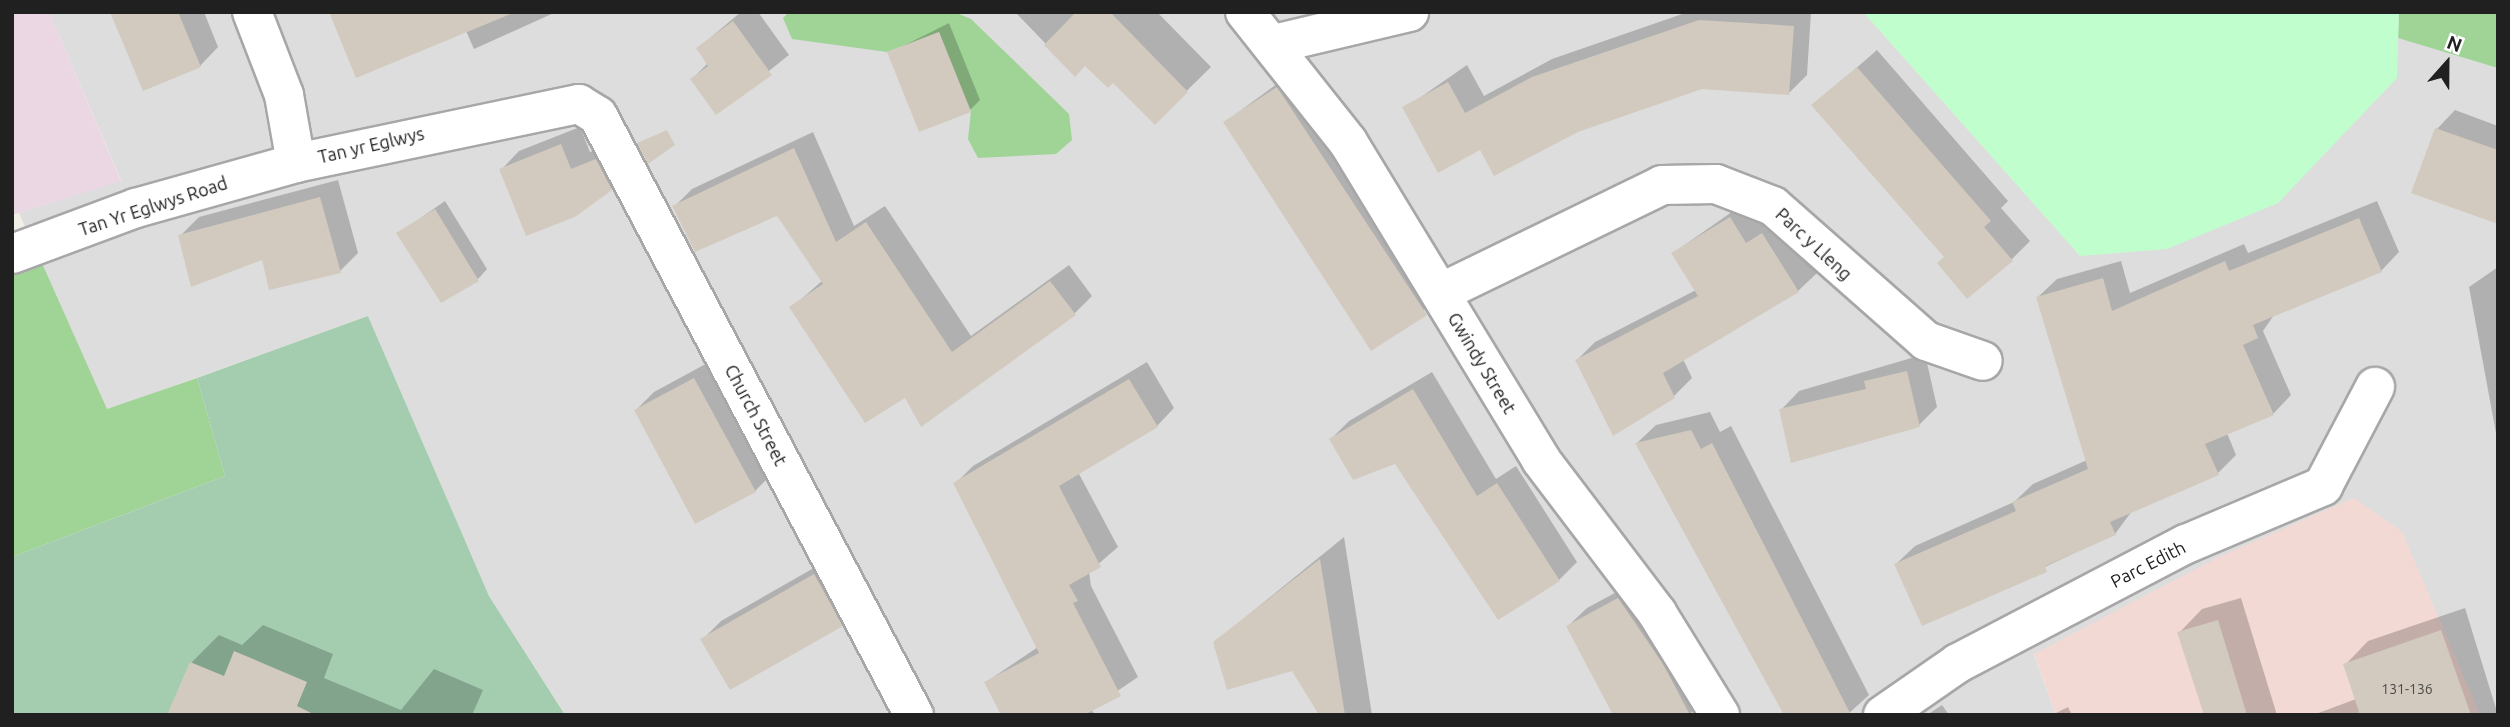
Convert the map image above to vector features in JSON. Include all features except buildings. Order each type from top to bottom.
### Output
[{"type":"street","name":"Tan yr Eglwys","points":[[251,12],[284,95],[296,163],[560,104],[579,104],[598,116]]},
{"type":"street","name":"Gwindy Street","points":[[1245,12],[1274,44],[1348,142],[1541,460],[1657,613],[1720,715]]},
{"type":"street","points":[[1274,44],[1409,12]]},
{"type":"street","name":"Church Street","points":[[598,116],[914,715]]},
{"type":"street","name":"Tan Yr Eglwys Road","points":[[12,254],[136,208],[296,163]]},
{"type":"street","name":"Parc y Lleng","points":[[1440,293],[1662,185],[1716,184],[1773,206],[1926,341],[1983,361]]},
{"type":"street","name":"Parc Edith","points":[[1884,715],[1958,663],[2186,544],[2323,486],[2375,387]]},
{"type":"shaded area","points":[[12,12],[49,12],[121,181],[12,215]]},
{"type":"shaded area","points":[[49,12],[2498,12],[2498,715],[2480,715],[2441,630],[2034,655],[2056,715],[565,715],[489,596],[368,316],[107,410],[19,213],[121,180]]},
{"type":"shaded area","points":[[2354,498],[2402,532],[2480,715],[2056,715],[2034,654],[2217,558]]},
{"type":"green space","points":[[789,12],[954,12],[971,19],[1069,114],[1072,140],[1056,154],[978,158],[968,139],[971,111],[939,32],[887,52],[792,39],[783,18]]},
{"type":"green space","points":[[1863,12],[2399,12],[2397,78],[2278,203],[2167,249],[2080,256]]},
{"type":"green space","points":[[2399,12],[2498,12],[2498,68],[2398,38]]},
{"type":"green space","points":[[41,261],[107,409],[197,378],[225,476],[12,557],[12,272]]},
{"type":"green space","points":[[368,316],[489,596],[565,715],[12,715],[12,557],[225,476],[197,378]]}]
